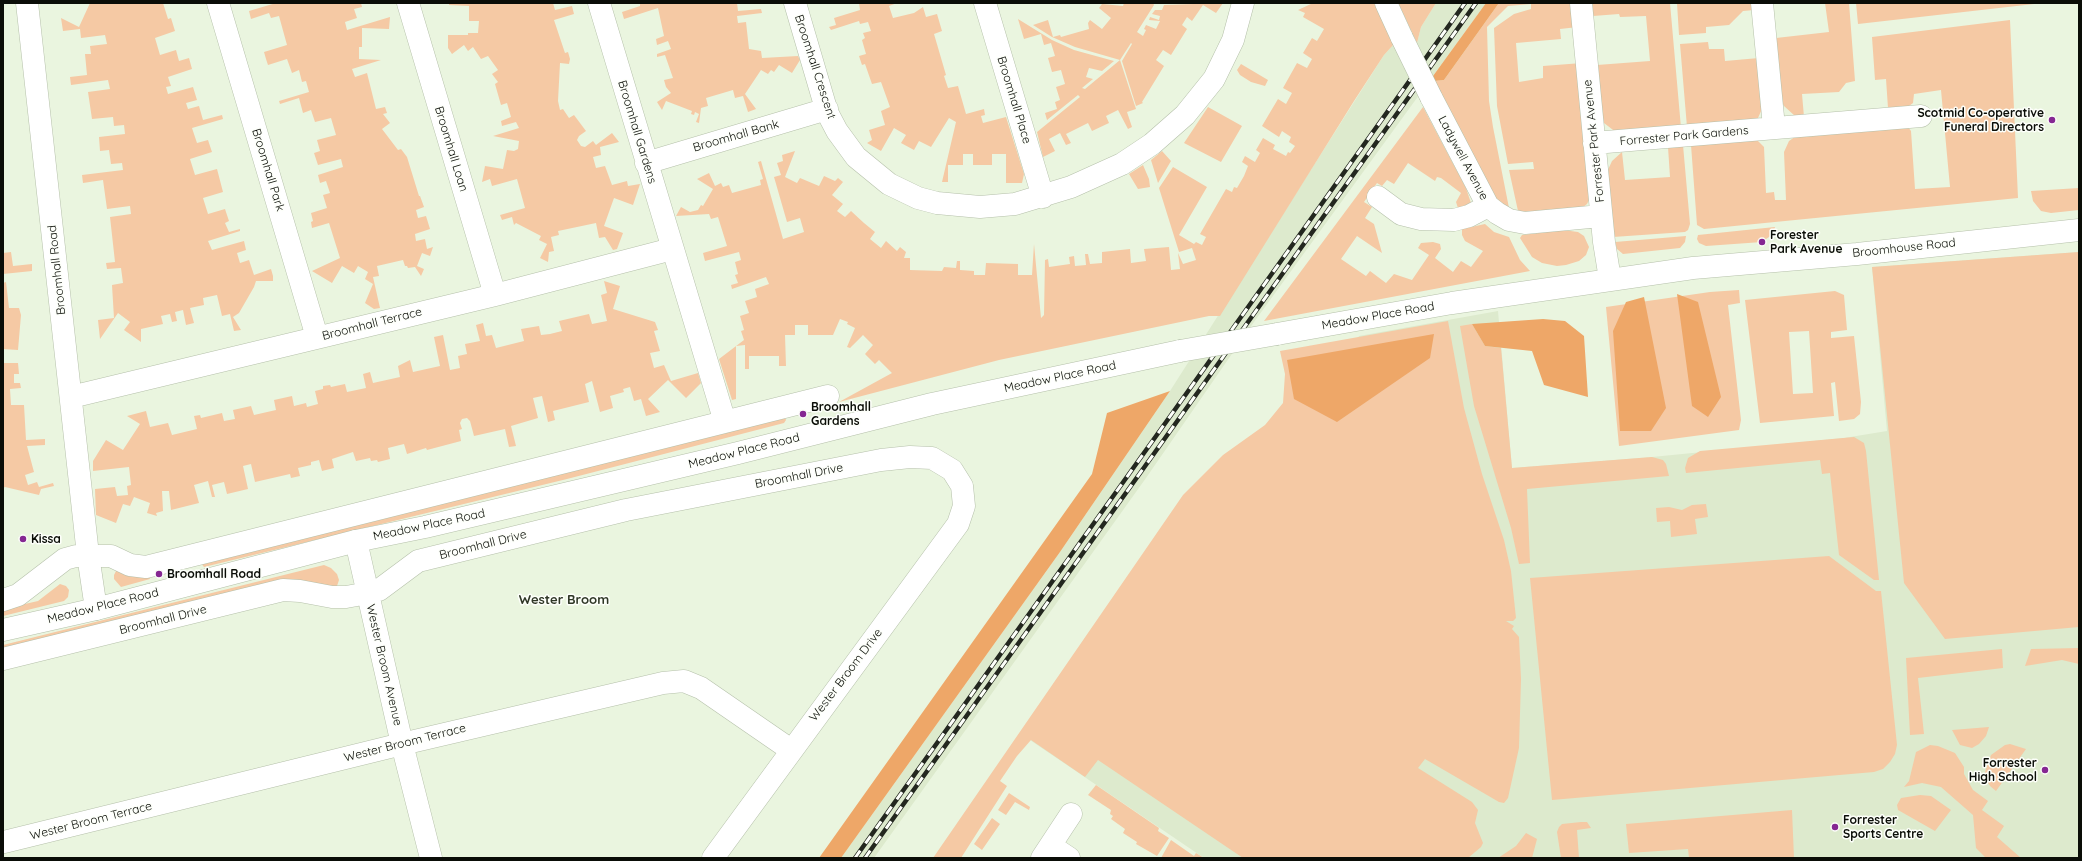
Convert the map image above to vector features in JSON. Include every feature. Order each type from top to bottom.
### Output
[{"type":"street","name":"Broomhall Road","points":[[27,3],[88,555],[96,609]]},
{"type":"street","name":"Broomhall Park","points":[[218,3],[317,337]]},
{"type":"street","name":"Broomhall Loan","points":[[408,3],[495,294]]},
{"type":"street","name":"Broomhall Gardens","points":[[599,3],[724,422]]},
{"type":"street","name":"Broomhall Crescent","points":[[795,3],[826,109],[837,131],[852,153],[864,165],[889,184],[918,198],[937,204],[980,207],[1015,204],[1043,197],[1083,183],[1122,164],[1152,144],[1181,118],[1199,99],[1220,68],[1233,40],[1243,3]]},
{"type":"street","name":"Broomhall Place","points":[[985,3],[1043,197]]},
{"type":"street","name":"Ladywell Avenue","points":[[1386,3],[1431,97],[1488,206],[1509,220],[1525,223],[1602,216]]},
{"type":"street","name":"Forrester Park Avenue","points":[[1581,3],[1594,143],[1610,279]]},
{"type":"street","points":[[1762,3],[1774,128]]},
{"type":"street","name":"Broomhall Bank","points":[[646,162],[826,109]]},
{"type":"street","name":"Forrester Park Gardens","points":[[1594,143],[1921,116]]},
{"type":"street","points":[[1378,197],[1401,214],[1421,218],[1454,228],[1469,216],[1488,206]]},
{"type":"street","name":"Broomhouse Road","points":[[1610,279],[1693,268],[1857,254],[2079,230]]},
{"type":"street","name":"Broomhall Terrace","points":[[71,397],[495,294],[672,249]]},
{"type":"street","name":"Meadow Place Road","points":[[3,630],[96,609],[356,541],[425,527],[730,455],[932,404],[1180,351],[1452,303],[1610,279]]},
{"type":"street","points":[[3,600],[18,595],[65,559],[88,555],[111,556],[130,565],[146,567],[828,396]]},
{"type":"street","name":"Broomhall Drive","points":[[3,659],[283,590],[300,591],[332,597],[368,593],[379,590],[418,561],[626,510],[881,460],[910,456],[932,458],[952,470],[962,486]]},
{"type":"street","name":"Wester Broom Drive","points":[[713,858],[958,524],[964,506],[962,486]]},
{"type":"street","name":"Wester Broom Avenue","points":[[356,541],[402,744],[431,858]]},
{"type":"street","name":"Wester Broom Terrace","points":[[5,846],[402,744],[656,685],[684,681],[701,688],[791,750]]},
{"type":"street","points":[[1068,858],[1047,852],[1071,814]]},
{"type":"shaded area","points":[[90,3],[163,3],[168,19],[171,18],[175,31],[155,38],[160,55],[176,50],[179,61],[189,58],[192,69],[168,77],[171,86],[166,87],[168,94],[193,87],[197,100],[186,103],[188,109],[199,106],[203,120],[222,115],[223,119],[192,128],[197,143],[208,140],[212,152],[190,159],[195,175],[217,169],[223,192],[203,198],[208,214],[225,209],[229,221],[225,223],[229,232],[240,229],[240,231],[208,241],[212,250],[244,241],[246,250],[237,253],[240,263],[249,260],[254,275],[271,269],[273,276],[273,281],[256,281],[239,313],[233,317],[241,330],[234,331],[230,314],[222,316],[217,295],[203,298],[204,305],[190,308],[194,323],[186,325],[183,310],[175,312],[177,321],[172,322],[170,314],[161,316],[163,324],[141,329],[141,342],[124,330],[130,322],[118,313],[100,339],[98,320],[114,318],[112,285],[123,283],[121,268],[107,269],[106,263],[115,262],[110,217],[131,214],[130,206],[107,209],[103,180],[83,183],[82,175],[123,170],[122,163],[111,164],[109,150],[100,151],[99,137],[125,134],[124,125],[114,126],[113,117],[92,119],[88,92],[110,89],[108,80],[71,85],[70,77],[87,75],[85,54],[91,54],[90,46],[107,44],[105,35],[81,38],[80,29],[63,31],[61,18],[79,27]]},
{"type":"shaded area","points":[[276,3],[361,3],[362,7],[354,9],[357,18],[345,22],[347,30],[390,17],[389,29],[362,28],[362,47],[359,47],[359,59],[381,60],[352,69],[355,77],[367,73],[376,109],[385,107],[387,113],[383,114],[390,123],[382,129],[398,150],[401,149],[407,157],[424,207],[416,210],[418,218],[426,216],[430,229],[415,234],[416,241],[425,239],[427,249],[433,247],[430,256],[422,253],[417,266],[424,269],[421,276],[415,267],[408,268],[405,266],[403,260],[377,266],[379,276],[373,277],[380,308],[374,309],[365,303],[373,284],[365,279],[368,272],[358,266],[354,273],[342,266],[332,283],[312,271],[340,258],[329,223],[312,228],[311,222],[313,221],[311,213],[327,208],[323,195],[330,193],[326,181],[320,183],[318,175],[343,167],[341,159],[318,165],[314,153],[320,151],[317,140],[336,135],[331,118],[315,122],[311,110],[303,113],[299,98],[280,104],[279,101],[309,92],[306,81],[302,82],[299,70],[292,73],[287,59],[268,65],[264,52],[287,45],[279,16],[271,18],[269,13],[251,19],[249,11]]},
{"type":"shaded area","points":[[449,3],[553,3],[555,10],[572,6],[574,14],[554,20],[565,53],[568,52],[570,59],[569,64],[560,63],[558,101],[560,110],[563,109],[569,118],[574,115],[586,131],[579,136],[577,140],[581,146],[585,147],[593,141],[596,145],[612,133],[619,142],[600,147],[601,155],[593,157],[596,168],[605,166],[612,185],[627,181],[628,186],[640,184],[633,205],[614,198],[604,226],[623,233],[617,249],[613,250],[605,237],[599,238],[596,223],[558,231],[559,235],[551,237],[554,251],[549,252],[548,262],[540,258],[547,244],[539,240],[541,236],[516,223],[514,225],[512,217],[502,220],[500,215],[525,208],[517,179],[492,186],[490,179],[482,182],[485,166],[503,169],[507,150],[514,151],[518,149],[519,141],[493,136],[519,128],[516,122],[502,126],[501,121],[511,117],[507,103],[501,105],[495,84],[498,82],[492,74],[498,70],[488,56],[481,59],[473,47],[468,51],[464,45],[452,54],[448,48],[448,35],[468,35],[468,33],[478,33],[479,21],[469,21],[469,6],[449,5]]},
{"type":"shaded area","points":[[640,3],[737,3],[738,11],[761,9],[762,13],[737,16],[738,23],[746,22],[749,49],[761,51],[762,58],[798,56],[800,60],[792,73],[779,65],[774,72],[771,70],[768,74],[761,70],[745,94],[756,109],[748,112],[743,96],[735,98],[733,90],[706,98],[708,106],[701,108],[699,123],[696,122],[699,114],[695,112],[694,115],[691,114],[692,111],[666,101],[662,110],[657,102],[671,93],[666,87],[664,80],[673,78],[665,55],[657,57],[657,54],[671,49],[668,41],[657,45],[656,39],[664,36],[658,8],[624,19],[622,12],[640,6]]},
{"type":"shaded area","points":[[859,3],[897,3],[889,6],[893,18],[914,13],[923,7],[926,17],[937,14],[942,31],[934,34],[946,75],[944,76],[948,88],[958,86],[966,114],[984,109],[985,115],[981,116],[983,123],[1006,117],[1024,174],[1022,183],[1006,183],[1006,154],[992,154],[992,165],[973,165],[973,154],[963,154],[963,165],[948,165],[948,182],[942,182],[956,122],[949,118],[931,147],[919,141],[914,150],[901,143],[906,135],[894,128],[881,151],[867,143],[872,140],[869,130],[885,125],[881,111],[890,107],[881,82],[872,84],[865,64],[862,65],[859,56],[866,54],[862,40],[865,38],[863,33],[871,31],[868,22],[860,24],[859,21],[831,30],[829,27],[836,25],[834,18],[860,10]]},
{"type":"shaded area","points":[[1124,3],[1153,3],[1154,5],[1137,32],[1143,36],[1146,30],[1144,29],[1146,25],[1156,29],[1160,21],[1149,20],[1150,17],[1159,20],[1160,16],[1152,14],[1155,10],[1162,10],[1164,5],[1223,3],[1216,13],[1203,5],[1192,21],[1187,17],[1182,25],[1187,29],[1171,55],[1163,50],[1156,60],[1164,66],[1142,102],[1143,103],[1136,106],[1122,61],[1132,44],[1131,43],[1120,60],[1075,47],[1052,37],[1033,25],[1048,20],[1053,37],[1060,35],[1061,37],[1089,29],[1088,23],[1090,20],[1102,29],[1111,18],[1099,8],[1102,4],[1123,6]]},
{"type":"shaded area","points":[[1313,3],[1374,3],[1394,44],[1384,55],[1354,101],[1220,316],[1209,316],[999,360],[839,402],[892,373],[879,360],[875,364],[865,354],[873,345],[863,335],[850,348],[847,347],[855,328],[847,324],[848,322],[840,319],[833,335],[808,335],[808,325],[795,325],[795,335],[785,335],[786,366],[779,366],[779,356],[749,356],[749,369],[745,369],[745,345],[736,346],[744,340],[741,331],[744,330],[740,316],[749,313],[745,301],[757,297],[755,289],[769,284],[766,277],[732,289],[731,285],[738,283],[735,275],[738,274],[735,262],[741,260],[739,252],[705,261],[703,253],[727,246],[718,217],[711,219],[709,214],[676,216],[681,207],[690,212],[698,210],[701,205],[703,206],[713,189],[697,179],[709,173],[715,186],[721,183],[723,187],[729,185],[732,193],[761,185],[760,180],[763,179],[758,162],[761,161],[783,239],[804,232],[800,218],[787,222],[774,177],[781,175],[777,163],[783,161],[782,155],[795,151],[785,177],[797,183],[800,178],[819,186],[824,176],[835,181],[838,178],[843,182],[832,195],[843,204],[837,211],[845,217],[851,211],[875,232],[870,239],[881,248],[886,241],[897,251],[900,247],[906,252],[904,258],[910,258],[910,270],[942,271],[944,267],[956,268],[957,261],[960,261],[960,270],[974,271],[974,275],[985,275],[986,263],[1018,264],[1018,275],[1032,275],[1034,244],[1041,318],[1044,315],[1045,260],[1048,259],[1049,267],[1070,264],[1069,257],[1074,256],[1075,266],[1086,265],[1085,254],[1088,254],[1090,264],[1102,263],[1102,252],[1130,249],[1131,263],[1146,261],[1144,249],[1169,247],[1171,270],[1180,269],[1178,253],[1183,264],[1196,260],[1192,248],[1179,252],[1159,188],[1173,167],[1207,187],[1179,235],[1194,244],[1196,242],[1202,245],[1206,237],[1200,234],[1226,189],[1232,192],[1234,187],[1237,188],[1244,176],[1248,166],[1242,162],[1245,156],[1255,162],[1260,153],[1256,150],[1263,138],[1275,145],[1273,149],[1286,156],[1295,146],[1289,142],[1291,137],[1282,131],[1279,137],[1262,126],[1278,99],[1286,104],[1292,93],[1283,88],[1297,63],[1307,68],[1312,59],[1303,53],[1312,38],[1317,41],[1324,29],[1303,17],[1305,13],[1298,10]]},
{"type":"shaded area","points":[[1398,3],[1436,3],[1421,27],[1417,43]]},
{"type":"shaded area","points":[[1436,3],[1486,3],[1254,322],[1146,478],[874,858],[841,858],[1060,552],[1170,391],[1384,55],[1394,44],[1403,65],[1417,43],[1421,27]]},
{"type":"shaded area","points":[[1486,3],[1499,3],[1444,80],[1434,81],[1433,76]]},
{"type":"shaded area","points":[[1499,3],[1576,3],[1578,27],[1560,29],[1561,39],[1516,43],[1519,82],[1543,78],[1543,66],[1582,63],[1591,196],[1587,204],[1579,210],[1543,215],[1518,211],[1509,170],[1534,169],[1533,162],[1508,164],[1497,106],[1494,28],[1514,14],[1531,9],[1531,4],[1508,6],[1487,27],[1489,101],[1509,208],[1499,203],[1491,194],[1434,81],[1444,80]]},
{"type":"shaded area","points":[[1592,3],[1670,3],[1681,128],[1617,133],[1604,123],[1597,65],[1650,61],[1646,16],[1620,17],[1619,14],[1593,16]]},
{"type":"shaded area","points":[[1677,3],[1753,3],[1754,10],[1743,11],[1729,25],[1706,27],[1706,33],[1679,35]]},
{"type":"shaded area","points":[[1825,3],[1849,3],[1855,81],[1846,83],[1839,92],[1802,94],[1804,117],[1795,116],[1784,106],[1780,98],[1776,38],[1829,32]]},
{"type":"shaded area","points":[[1856,3],[2043,3],[1858,24]]},
{"type":"shaded area","points":[[1018,19],[1052,40],[1074,50],[1114,61],[1102,71],[1089,68],[1086,77],[1093,79],[1082,88],[1085,89],[1120,60],[1136,109],[1127,112],[1132,127],[1128,129],[1118,110],[1106,116],[1109,123],[1092,131],[1088,123],[1066,134],[1071,143],[1066,145],[1060,133],[1049,139],[1055,151],[1043,157],[1037,132],[1080,97],[1078,95],[1047,120],[1045,113],[1057,109],[1055,102],[1060,100],[1056,87],[1065,84],[1061,70],[1052,72],[1048,58],[1055,56],[1051,43],[1044,45],[1041,34],[1024,39]]},
{"type":"shaded area","points":[[2010,20],[2018,198],[1704,229],[1697,225],[1691,145],[1756,139],[1764,147],[1766,193],[1774,192],[1775,200],[1786,200],[1784,152],[1789,141],[1799,134],[1908,127],[1911,131],[1915,189],[1950,187],[1941,90],[1914,94],[1913,103],[1909,106],[1888,108],[1886,79],[1875,80],[1872,37]]},
{"type":"shaded area","points":[[1708,42],[1709,49],[1724,49],[1725,61],[1759,58],[1762,109],[1758,118],[1751,122],[1687,127],[1680,44]]},
{"type":"shaded area","points":[[1241,64],[1268,80],[1265,86],[1251,82],[1240,75],[1237,70]]},
{"type":"shaded area","points":[[1208,107],[1242,126],[1221,162],[1184,143]]},
{"type":"shaded area","points":[[1423,107],[1466,188],[1472,206],[1458,208],[1456,202],[1461,193],[1441,178],[1437,177],[1435,181],[1408,163],[1394,184],[1387,180],[1382,186],[1377,183],[1364,202],[1372,207],[1365,218],[1374,224],[1382,253],[1357,236],[1341,259],[1366,276],[1370,271],[1386,283],[1394,274],[1412,280],[1429,255],[1418,248],[1421,243],[1433,242],[1440,244],[1441,249],[1435,258],[1453,272],[1461,261],[1471,267],[1483,251],[1465,241],[1462,235],[1462,229],[1485,224],[1494,232],[1509,237],[1520,260],[1530,271],[1264,321]]},
{"type":"shaded area","points":[[1683,145],[1690,224],[1688,230],[1685,232],[1613,237],[1607,172],[1612,161],[1622,152],[1625,180],[1670,177],[1668,147]]},
{"type":"shaded area","points":[[1162,151],[1171,161],[1158,183],[1151,160]]},
{"type":"shaded area","points":[[1143,165],[1149,179],[1150,187],[1138,189],[1129,174]]},
{"type":"shaded area","points":[[2079,188],[2079,210],[2051,213],[2041,211],[2033,201],[2031,191]]},
{"type":"shaded area","points":[[1775,227],[1773,234],[1762,242],[1706,246],[1699,243],[1697,239],[1698,235]]},
{"type":"shaded area","points":[[1563,230],[1578,232],[1584,236],[1589,247],[1586,255],[1579,261],[1566,265],[1557,266],[1542,263],[1532,257],[1520,238],[1522,235]]},
{"type":"shaded area","points":[[1686,236],[1685,242],[1680,248],[1623,254],[1617,249],[1615,242]]},
{"type":"shaded area","points":[[11,252],[13,266],[32,264],[32,271],[3,274],[3,253]]},
{"type":"shaded area","points":[[2079,252],[2079,858],[1204,858],[1030,740],[1286,449],[1359,336],[1498,311],[1512,468],[1652,457],[1844,438],[1887,431],[1872,267]]},
{"type":"shaded area","points":[[2079,252],[2079,627],[1945,639],[1904,583],[1872,267]]},
{"type":"shaded area","points":[[604,281],[620,286],[613,309],[655,322],[658,330],[654,331],[660,351],[650,353],[654,368],[664,365],[671,381],[698,373],[701,383],[686,398],[668,380],[648,399],[660,412],[646,416],[641,399],[634,401],[630,387],[623,389],[624,392],[610,396],[613,408],[600,412],[592,381],[585,384],[589,402],[553,411],[555,420],[548,422],[542,396],[533,398],[538,418],[511,426],[516,446],[509,447],[505,429],[474,436],[470,421],[467,418],[462,419],[460,423],[462,429],[459,430],[461,441],[427,450],[426,448],[407,454],[404,444],[388,448],[390,459],[378,462],[377,460],[371,461],[370,458],[356,461],[353,452],[332,459],[334,468],[322,471],[319,460],[311,462],[311,465],[298,468],[300,476],[291,478],[290,474],[255,482],[251,464],[243,466],[248,489],[227,494],[224,482],[212,485],[215,497],[212,497],[208,481],[194,485],[199,503],[171,510],[169,491],[162,491],[163,511],[156,513],[157,516],[147,513],[150,503],[134,497],[130,506],[123,504],[116,523],[96,515],[95,489],[115,487],[117,496],[128,495],[127,486],[131,485],[129,467],[93,471],[93,461],[106,440],[123,450],[140,424],[127,416],[146,411],[150,427],[168,423],[172,435],[197,429],[194,416],[200,415],[201,418],[222,413],[224,421],[235,419],[233,410],[251,406],[254,415],[276,410],[274,400],[292,396],[294,406],[306,403],[307,407],[318,404],[315,391],[323,389],[323,386],[330,385],[331,387],[345,384],[347,392],[366,388],[363,374],[370,372],[373,383],[400,377],[398,366],[410,360],[413,372],[440,366],[434,337],[443,335],[450,370],[460,368],[458,356],[467,354],[465,344],[480,341],[476,325],[483,323],[486,336],[492,335],[496,348],[524,341],[521,329],[539,326],[541,335],[550,334],[562,331],[559,321],[589,314],[592,324],[607,321],[601,295],[607,293]]},
{"type":"shaded area","points":[[6,282],[9,308],[19,308],[21,315],[18,350],[3,349],[3,283]]},
{"type":"shaded area","points":[[1739,290],[1740,303],[1728,305],[1741,420],[1739,430],[1619,446],[1606,307],[1710,292]]},
{"type":"shaded area","points":[[1835,291],[1844,295],[1847,330],[1831,332],[1831,338],[1854,336],[1861,402],[1860,414],[1854,419],[1839,421],[1835,382],[1831,383],[1834,416],[1760,423],[1745,300]],"holes":[[[1809,331],[1813,393],[1793,394],[1789,332]]]},
{"type":"shaded area","points":[[1677,294],[1698,302],[1721,397],[1708,417],[1692,406]]},
{"type":"shaded area","points":[[1644,297],[1666,408],[1651,431],[1620,431],[1613,331],[1626,302]]},
{"type":"shaded area","points":[[1543,319],[1565,321],[1584,336],[1588,397],[1544,385],[1532,351],[1485,346],[1472,324]]},
{"type":"shaded area","points":[[1448,321],[1464,408],[1482,474],[1504,540],[1511,571],[1516,618],[1513,621],[1506,621],[1514,626],[1512,629],[1519,637],[1521,679],[1519,748],[1508,798],[1504,803],[1499,802],[1425,759],[1418,768],[1472,802],[1478,810],[1475,823],[1483,843],[1481,847],[1468,858],[1243,858],[1098,760],[1085,777],[1031,740],[1017,756],[1000,781],[1007,786],[961,858],[933,858],[1183,495],[1223,455],[1265,425],[1283,403],[1285,374],[1280,351]]},
{"type":"shaded area","points":[[1472,324],[1485,346],[1501,348],[1512,468],[1652,457],[1663,460],[1666,464],[1669,476],[1527,489],[1530,563],[1519,564],[1511,528],[1474,406],[1460,326]]},
{"type":"shaded area","points":[[1434,334],[1430,358],[1337,422],[1294,399],[1287,360]]},
{"type":"shaded area","points":[[736,346],[736,399],[732,400],[719,359]]},
{"type":"shaded area","points":[[3,363],[18,363],[19,374],[14,374],[14,383],[20,383],[21,388],[10,389],[11,405],[24,405],[26,440],[45,439],[45,445],[27,446],[34,472],[25,475],[28,485],[37,482],[39,487],[53,483],[54,486],[41,489],[39,495],[5,487],[3,488]]},
{"type":"shaded area","points":[[1170,391],[1060,552],[841,858],[819,858],[1092,474],[1107,413]]},
{"type":"shaded area","points":[[784,415],[786,420],[784,423],[567,479],[204,567],[200,562]]},
{"type":"shaded area","points":[[1854,437],[1864,443],[1866,451],[1879,580],[1874,580],[1839,555],[1830,473],[1822,474],[1820,460],[1686,473],[1685,468],[1688,458],[1700,451]]},
{"type":"shaded area","points":[[1706,504],[1708,517],[1695,519],[1697,534],[1671,537],[1670,521],[1657,522],[1656,508],[1669,507],[1682,510],[1692,505]]},
{"type":"shaded area","points":[[1829,556],[1876,591],[1881,591],[1897,745],[1895,754],[1883,769],[1874,772],[1552,800],[1530,578]]},
{"type":"shaded area","points":[[324,565],[331,568],[337,574],[339,580],[337,586],[3,651],[3,645]]},
{"type":"shaded area","points":[[117,569],[148,571],[150,579],[121,587],[114,579]]},
{"type":"shaded area","points":[[60,584],[66,586],[69,590],[68,597],[64,601],[3,616],[3,609],[38,601]]},
{"type":"shaded area","points":[[2079,648],[2079,664],[2062,660],[2025,666],[2031,649]]},
{"type":"shaded area","points":[[2002,649],[2003,668],[1918,678],[1924,734],[1910,735],[1906,658]]},
{"type":"shaded area","points":[[1989,727],[1986,736],[1979,744],[1972,748],[1960,745],[1952,730]]},
{"type":"shaded area","points":[[2010,744],[2026,749],[1996,791],[1990,786],[1984,776],[1986,769],[1991,755],[2005,745]]},
{"type":"shaded area","points":[[1930,745],[1938,746],[1955,753],[1964,767],[1964,774],[1973,790],[1988,801],[1982,810],[2004,826],[1997,837],[2021,858],[1986,858],[1976,848],[1973,815],[1941,787],[1922,783],[1904,787],[1909,781],[1916,752]]},
{"type":"shaded area","points":[[1096,785],[1159,828],[1158,831],[1169,838],[1157,856],[1136,844],[1137,842],[1123,833],[1125,829],[1111,819],[1113,816],[1110,814],[1111,810],[1088,795]]},
{"type":"shaded area","points":[[1009,793],[1030,807],[1029,810],[1015,802],[1006,815],[998,810]]},
{"type":"shaded area","points":[[1920,795],[1931,796],[1951,810],[1935,831],[1898,810],[1897,805],[1901,798]]},
{"type":"shaded area","points":[[1792,810],[1794,858],[1689,858],[1688,849],[1629,853],[1626,824]]},
{"type":"shaded area","points":[[992,818],[1000,824],[982,850],[974,844]]},
{"type":"shaded area","points":[[1587,822],[1591,828],[1577,830],[1579,858],[1561,858],[1557,832],[1559,827],[1562,824]]},
{"type":"shaded area","points":[[1526,833],[1537,839],[1532,858],[1498,858],[1516,846]]},
{"type":"shaded area","points":[[1171,840],[1194,856],[1196,853],[1204,858],[1161,858]]},
{"type":"railway","points":[[855,858],[1465,3]]},
{"type":"railway","points":[[865,858],[1476,3]]},
{"type":"place","name":"Scotmid Co-operative Funeral Directors","points":[[2052,120]]},
{"type":"place","name":"Forester Park Avenue","points":[[1762,242]]},
{"type":"place","name":"Broomhall Gardens","points":[[803,414]]},
{"type":"place","name":"Kissa","points":[[23,539]]},
{"type":"place","name":"Broomhall Road","points":[[159,574]]},
{"type":"place","name":"Forrester High School","points":[[2045,770]]},
{"type":"place","name":"Forrester Sports Centre","points":[[1835,827]]},
{"type":"district","name":"Wester Broom","points":[[564,600]]}]
